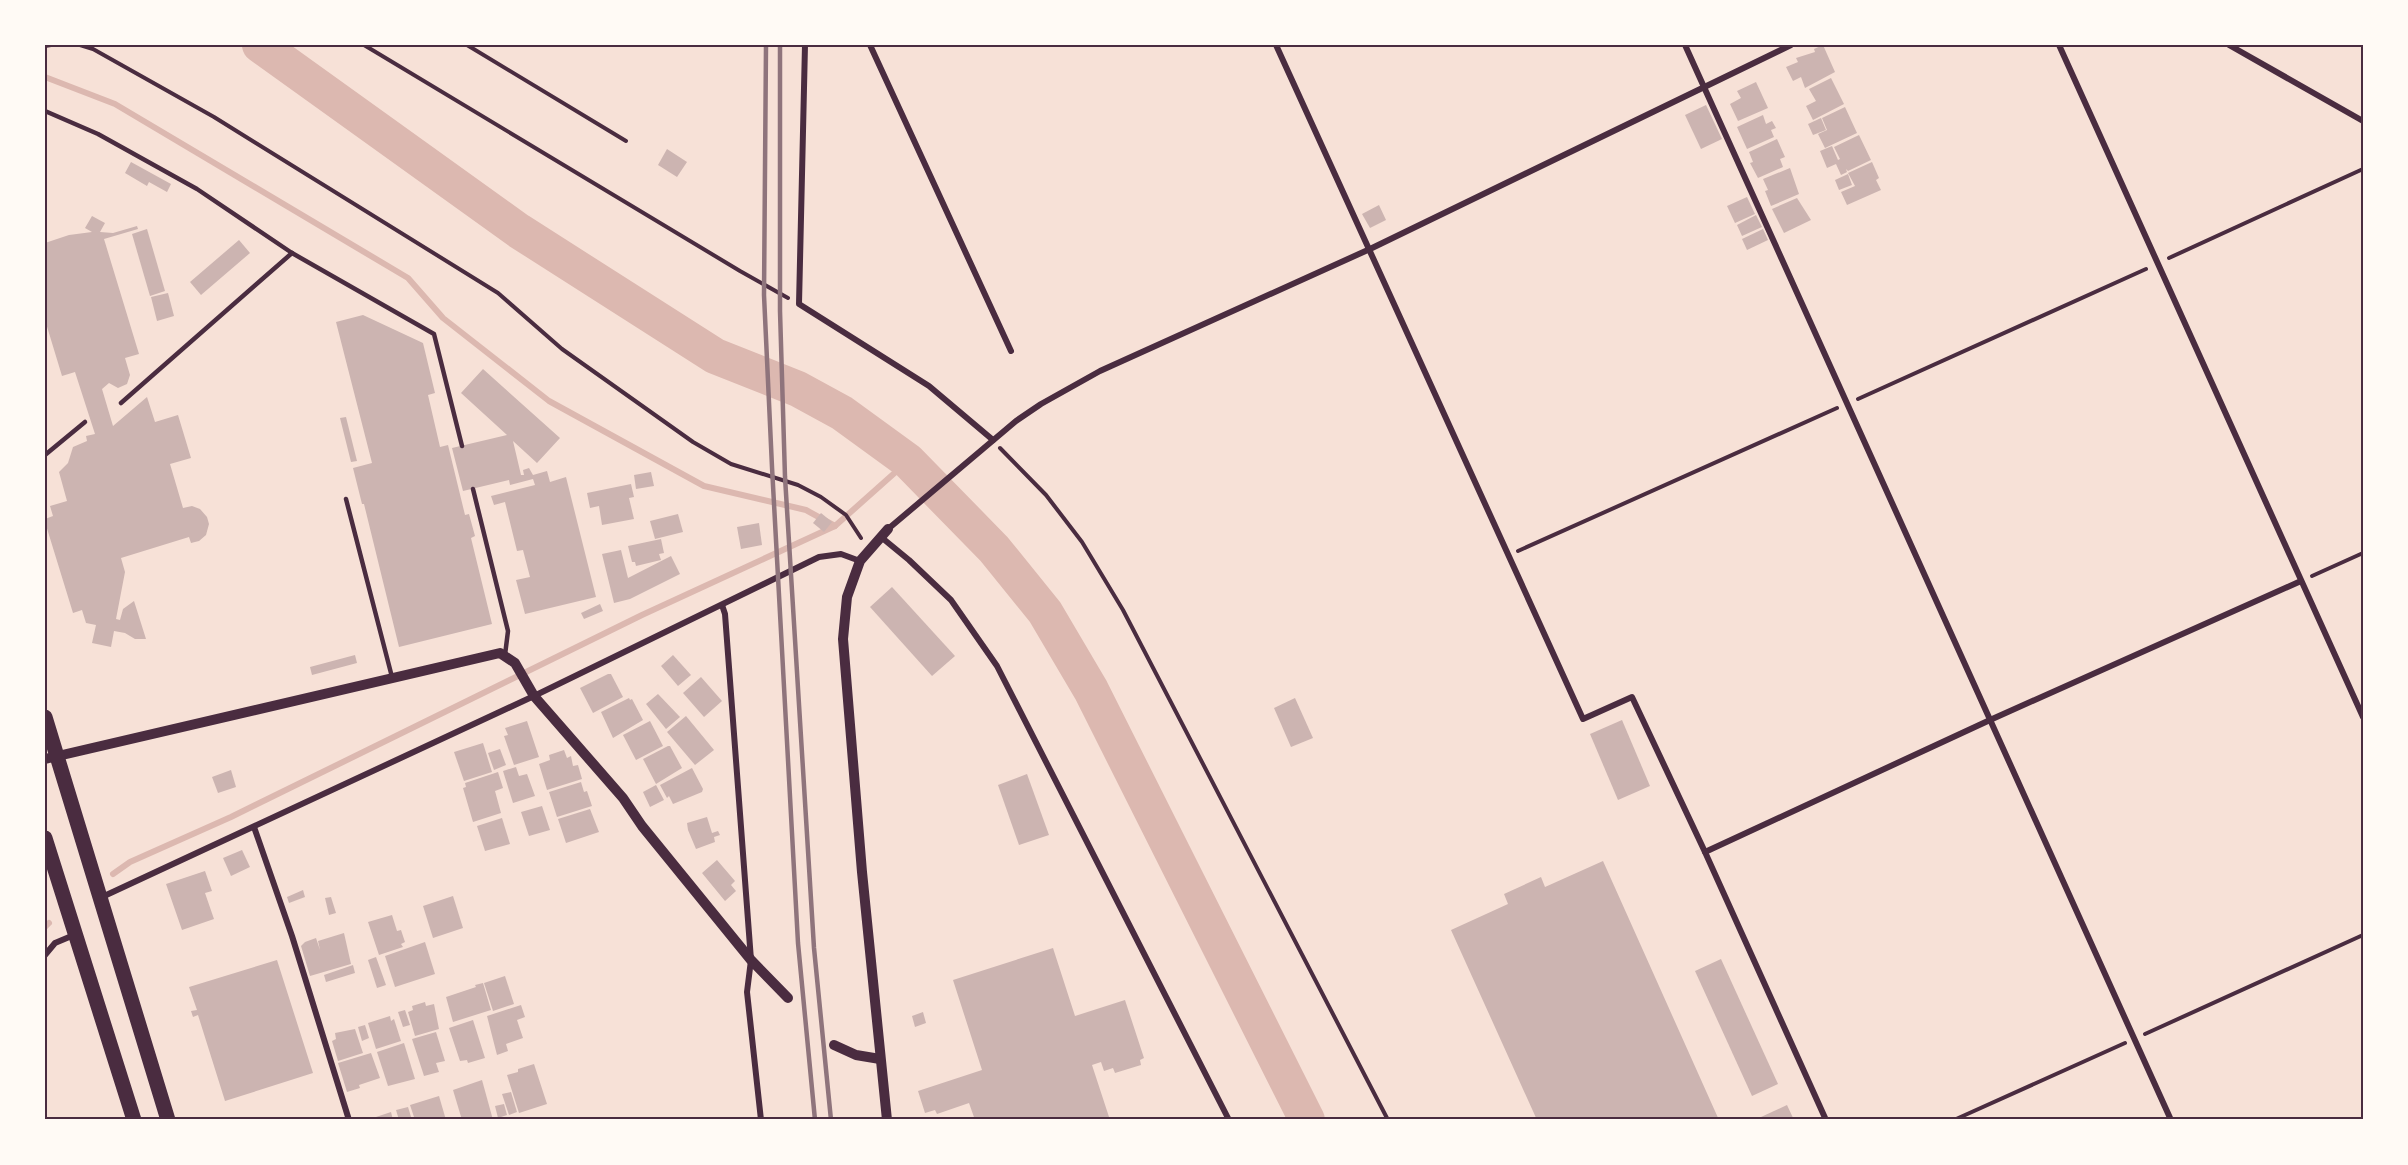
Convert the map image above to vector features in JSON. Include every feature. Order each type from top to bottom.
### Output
[{"type":"main road","points":[[45,717],[51,757],[99,898],[168,1120]]},
{"type":"main road","points":[[45,838],[134,1120]]},
{"type":"street","points":[[805,45],[799,304],[929,386],[993,440]]},
{"type":"street","points":[[870,45],[1011,351]]},
{"type":"street","points":[[1276,45],[1583,719],[1632,697],[1826,1120]]},
{"type":"street","points":[[1685,45],[2171,1120]]},
{"type":"street","points":[[887,1120],[856,806],[843,639],[847,597],[864,557],[885,533],[1016,421],[1041,404],[1100,371],[1370,249],[1791,45]]},
{"type":"street","points":[[2058,45],[2159,263],[2363,717]]},
{"type":"street","points":[[2229,45],[2363,121]]},
{"type":"street","points":[[885,533],[909,560],[951,600],[998,666],[1229,1120]]},
{"type":"street","points":[[99,898],[254,827],[531,691],[819,557],[841,554],[864,557]]},
{"type":"street","points":[[1705,852],[1990,720],[2301,581]]},
{"type":"street","points":[[722,604],[725,614],[751,960],[747,992],[760,1120]]},
{"type":"street","points":[[51,757],[500,653],[515,663],[531,691],[623,798],[649,835],[751,960],[788,998]]},
{"type":"street","points":[[254,827],[292,936],[349,1120]]},
{"type":"street","points":[[45,955],[55,944],[74,935]]},
{"type":"street","points":[[834,1045],[856,1055],[880,1059]]},
{"type":"lane","points":[[45,111],[98,134],[196,189],[292,254],[434,334],[462,446]]},
{"type":"lane","points":[[121,403],[292,254]]},
{"type":"lane","points":[[45,455],[85,422]]},
{"type":"lane","points":[[473,489],[508,631],[505,655]]},
{"type":"lane","points":[[346,499],[392,678]]},
{"type":"path","points":[[45,46],[51,45]]},
{"type":"path","points":[[80,45],[93,49],[214,117],[498,293],[562,349],[693,442],[731,464],[798,485],[821,498],[846,515],[859,534],[864,557]]},
{"type":"path","points":[[364,45],[720,260],[799,304]]},
{"type":"path","points":[[467,45],[626,141]]},
{"type":"path","points":[[1509,555],[2363,169]]},
{"type":"path","points":[[993,440],[1046,495],[1082,542],[1123,609],[1388,1120]]},
{"type":"path","points":[[2301,581],[2363,553]]},
{"type":"path","points":[[1954,1120],[2363,935]]},
{"type":"building","points":[[1823,45],[1835,72],[1805,88],[1801,77],[1793,81],[1786,67],[1798,62],[1796,58],[1815,52],[1814,49]]},
{"type":"building","points":[[1831,78],[1844,104],[1813,120],[1806,106],[1816,101],[1809,89]]},
{"type":"building","points":[[1756,82],[1768,108],[1738,121],[1730,104],[1741,98],[1737,91]]},
{"type":"building","points":[[1706,105],[1722,139],[1701,149],[1685,115]]},
{"type":"building","points":[[1845,107],[1857,133],[1825,148],[1818,134],[1827,130],[1822,118]]},
{"type":"building","points":[[1763,115],[1766,124],[1772,121],[1776,128],[1771,130],[1774,137],[1747,149],[1737,127]]},
{"type":"building","points":[[1821,118],[1826,130],[1813,135],[1808,124]]},
{"type":"building","points":[[1859,135],[1871,160],[1848,171],[1846,169],[1847,172],[1841,175],[1836,164],[1827,168],[1820,151],[1832,146],[1838,160],[1840,159],[1834,147]]},
{"type":"building","points":[[1777,139],[1785,157],[1780,159],[1783,167],[1758,178],[1750,163],[1753,162],[1749,152]]},
{"type":"building","points":[[667,149],[687,162],[677,177],[658,165]]},
{"type":"building","points":[[131,162],[171,184],[167,192],[149,182],[147,186],[125,173]]},
{"type":"building","points":[[1872,162],[1881,190],[1847,205],[1841,192],[1855,186],[1848,173]]},
{"type":"building","points":[[1790,168],[1799,194],[1771,206],[1763,179]]},
{"type":"building","points":[[1848,174],[1852,185],[1839,190],[1835,180]]},
{"type":"building","points":[[1747,197],[1755,214],[1735,223],[1727,206]]},
{"type":"building","points":[[1797,198],[1811,220],[1784,233],[1772,209]]},
{"type":"building","points":[[1379,205],[1386,220],[1370,228],[1362,214]]},
{"type":"building","points":[[1756,215],[1762,227],[1742,236],[1737,225]]},
{"type":"building","points":[[92,216],[105,223],[100,232],[113,233],[137,226],[138,229],[104,239],[139,354],[125,358],[130,375],[127,384],[118,388],[109,383],[102,389],[113,426],[147,397],[155,422],[178,415],[191,458],[170,464],[183,508],[192,506],[200,509],[207,517],[209,524],[206,535],[199,541],[191,543],[189,537],[121,558],[125,572],[116,619],[120,620],[123,609],[134,601],[146,639],[135,639],[125,633],[114,631],[111,647],[92,643],[96,625],[86,623],[82,610],[73,613],[45,522],[45,519],[53,516],[50,506],[67,501],[59,472],[68,463],[73,447],[87,441],[86,436],[95,434],[75,372],[62,376],[45,320],[45,243],[69,235],[92,232],[85,228]]},
{"type":"building","points":[[147,229],[165,291],[150,296],[132,234]]},
{"type":"building","points":[[1763,229],[1768,240],[1747,250],[1742,239]]},
{"type":"building","points":[[239,240],[250,253],[201,295],[190,282]]},
{"type":"building","points":[[168,293],[174,316],[157,321],[151,297]]},
{"type":"building","points":[[363,315],[423,343],[435,393],[428,395],[440,447],[448,445],[465,515],[469,514],[475,536],[471,538],[492,624],[399,647],[353,468],[372,463],[336,322]]},
{"type":"building","points":[[483,369],[560,438],[537,463],[513,441],[521,475],[524,475],[523,470],[529,468],[533,475],[547,471],[550,482],[566,477],[596,597],[525,614],[516,580],[530,577],[523,550],[517,551],[505,502],[494,505],[491,496],[535,485],[533,479],[510,485],[509,480],[463,491],[452,448],[507,435],[461,393]]},
{"type":"building","points":[[346,417],[357,461],[351,462],[340,418]]},
{"type":"building","points":[[651,472],[654,486],[636,489],[634,475]]},
{"type":"building","points":[[631,484],[634,497],[629,498],[634,519],[602,525],[599,506],[590,508],[587,493]]},
{"type":"building","points":[[821,513],[832,522],[824,532],[813,523]]},
{"type":"building","points":[[678,514],[683,532],[655,539],[650,521]]},
{"type":"building","points":[[759,523],[762,545],[741,549],[737,527]]},
{"type":"building","points":[[661,539],[664,553],[659,554],[661,560],[636,566],[635,562],[632,562],[628,546]]},
{"type":"building","points":[[621,550],[628,578],[671,556],[680,574],[630,599],[614,603],[602,554]]},
{"type":"building","points":[[892,587],[955,656],[932,676],[870,607]]},
{"type":"building","points":[[600,604],[603,611],[584,619],[581,613]]},
{"type":"building","points":[[355,655],[357,663],[312,675],[310,667]]},
{"type":"building","points":[[673,655],[691,675],[678,686],[661,666]]},
{"type":"building","points":[[611,674],[623,697],[593,713],[580,688]]},
{"type":"building","points":[[701,677],[722,701],[704,717],[683,693]]},
{"type":"building","points":[[658,694],[680,717],[666,729],[646,704]]},
{"type":"building","points":[[629,698],[632,699],[643,720],[613,738],[601,712]]},
{"type":"building","points":[[1295,698],[1313,738],[1291,747],[1274,708]]},
{"type":"building","points":[[686,716],[714,750],[695,765],[667,732]]},
{"type":"building","points":[[1622,720],[1650,786],[1618,800],[1590,734]]},
{"type":"building","points":[[527,721],[539,757],[514,765],[504,736],[508,735],[505,728]]},
{"type":"building","points":[[650,721],[663,746],[636,760],[623,735]]},
{"type":"building","points":[[483,743],[492,772],[464,781],[454,752]]},
{"type":"building","points":[[668,746],[682,768],[656,784],[643,759]]},
{"type":"building","points":[[500,749],[506,765],[494,770],[488,753]]},
{"type":"building","points":[[564,750],[567,758],[571,756],[573,766],[578,765],[582,779],[547,790],[539,764],[550,760],[549,755]]},
{"type":"building","points":[[516,767],[519,776],[527,774],[535,796],[513,803],[503,771]]},
{"type":"building","points":[[692,768],[703,789],[702,792],[673,804],[660,785]]},
{"type":"building","points":[[231,770],[236,787],[218,793],[212,777]]},
{"type":"building","points":[[498,772],[503,788],[495,791],[501,813],[473,822],[463,788],[466,787],[465,783]]},
{"type":"building","points":[[1027,774],[1049,835],[1019,845],[998,785]]},
{"type":"building","points":[[581,782],[592,806],[557,817],[549,792]]},
{"type":"building","points":[[656,785],[664,800],[650,807],[643,792]]},
{"type":"building","points":[[542,806],[550,830],[529,836],[521,812]]},
{"type":"building","points":[[590,809],[599,832],[566,843],[558,819]]},
{"type":"building","points":[[707,817],[712,833],[718,831],[720,835],[714,837],[715,842],[696,849],[687,823]]},
{"type":"building","points":[[502,818],[510,844],[485,851],[477,826]]},
{"type":"building","points":[[242,850],[250,867],[231,876],[223,858]]},
{"type":"building","points":[[717,860],[735,881],[731,885],[736,891],[725,901],[702,873]]},
{"type":"building","points":[[1603,861],[1719,1120],[1537,1120],[1451,930],[1508,904],[1504,894],[1541,877],[1545,887]]},
{"type":"building","points":[[205,871],[212,891],[205,893],[214,919],[182,930],[166,884]]},
{"type":"building","points":[[303,890],[305,897],[289,903],[287,897]]},
{"type":"building","points":[[453,896],[463,928],[433,938],[423,906]]},
{"type":"building","points":[[331,897],[336,913],[329,915],[325,898]]},
{"type":"building","points":[[392,915],[397,931],[401,930],[405,942],[401,944],[403,947],[379,955],[368,922]]},
{"type":"building","points":[[344,933],[351,964],[310,976],[301,946],[316,938],[320,950],[318,941]]},
{"type":"building","points":[[425,942],[435,974],[395,987],[385,956]]},
{"type":"building","points":[[1053,948],[1075,1016],[1125,1000],[1144,1058],[1140,1060],[1141,1065],[1115,1073],[1113,1068],[1104,1071],[1101,1062],[1092,1065],[1110,1120],[975,1120],[969,1103],[937,1114],[935,1110],[925,1113],[918,1091],[982,1070],[953,980]]},
{"type":"building","points":[[376,957],[386,985],[377,988],[368,960]]},
{"type":"building","points":[[1721,959],[1778,1084],[1752,1096],[1695,971]]},
{"type":"building","points":[[277,960],[313,1073],[225,1101],[198,1015],[193,1017],[191,1011],[197,1010],[189,987]]},
{"type":"building","points":[[353,965],[355,973],[326,982],[324,975]]},
{"type":"building","points":[[505,976],[514,1004],[493,1011],[484,983]]},
{"type":"building","points":[[483,983],[491,1010],[453,1022],[446,997]]},
{"type":"building","points":[[425,1002],[426,1006],[434,1004],[439,1029],[415,1036],[408,1012],[413,1010],[412,1006]]},
{"type":"building","points":[[521,1005],[525,1017],[517,1020],[523,1038],[506,1044],[508,1051],[497,1055],[487,1016]]},
{"type":"building","points":[[405,1010],[410,1025],[403,1027],[398,1012]]},
{"type":"building","points":[[923,1012],[926,1023],[915,1027],[912,1016]]},
{"type":"building","points":[[390,1016],[391,1021],[394,1019],[401,1041],[376,1049],[368,1023]]},
{"type":"building","points":[[473,1020],[485,1058],[468,1063],[467,1060],[460,1061],[449,1028]]},
{"type":"building","points":[[365,1025],[369,1038],[362,1041],[358,1027]]},
{"type":"building","points":[[355,1029],[363,1053],[338,1061],[332,1041],[336,1039],[335,1033]]},
{"type":"building","points":[[436,1032],[445,1061],[436,1063],[439,1072],[424,1076],[412,1039]]},
{"type":"building","points":[[404,1043],[415,1079],[388,1086],[377,1052]]},
{"type":"building","points":[[371,1053],[380,1078],[347,1092],[338,1063]]},
{"type":"building","points":[[534,1064],[547,1104],[519,1113],[507,1075]]},
{"type":"building","points":[[482,1080],[493,1120],[462,1120],[453,1090]]},
{"type":"building","points":[[511,1092],[517,1112],[509,1115],[502,1094]]},
{"type":"building","points":[[439,1096],[446,1120],[415,1120],[410,1105]]},
{"type":"building","points":[[504,1104],[507,1115],[498,1118],[495,1106]]},
{"type":"building","points":[[1787,1105],[1794,1120],[1763,1120],[1761,1117]]},
{"type":"building","points":[[408,1107],[412,1120],[399,1120],[396,1110]]},
{"type":"building","points":[[391,1112],[393,1120],[367,1120]]},
{"type":"waterway","points":[[260,45],[519,231],[715,356],[798,389],[842,413],[908,461],[994,549],[1045,612],[1091,690],[1307,1120]]},
{"type":"waterway","points":[[45,77],[115,104],[408,278],[443,318],[549,401],[704,486],[806,510],[835,526]]},
{"type":"waterway","points":[[113,874],[130,862],[231,817],[642,615],[835,526],[908,461]]},
{"type":"waterway","points":[[45,927],[49,923]]},
{"type":"railway","points":[[766,45],[764,295],[798,943],[815,1120]]},
{"type":"railway","points":[[780,45],[780,311],[785,477],[814,948],[831,1120]]}]
